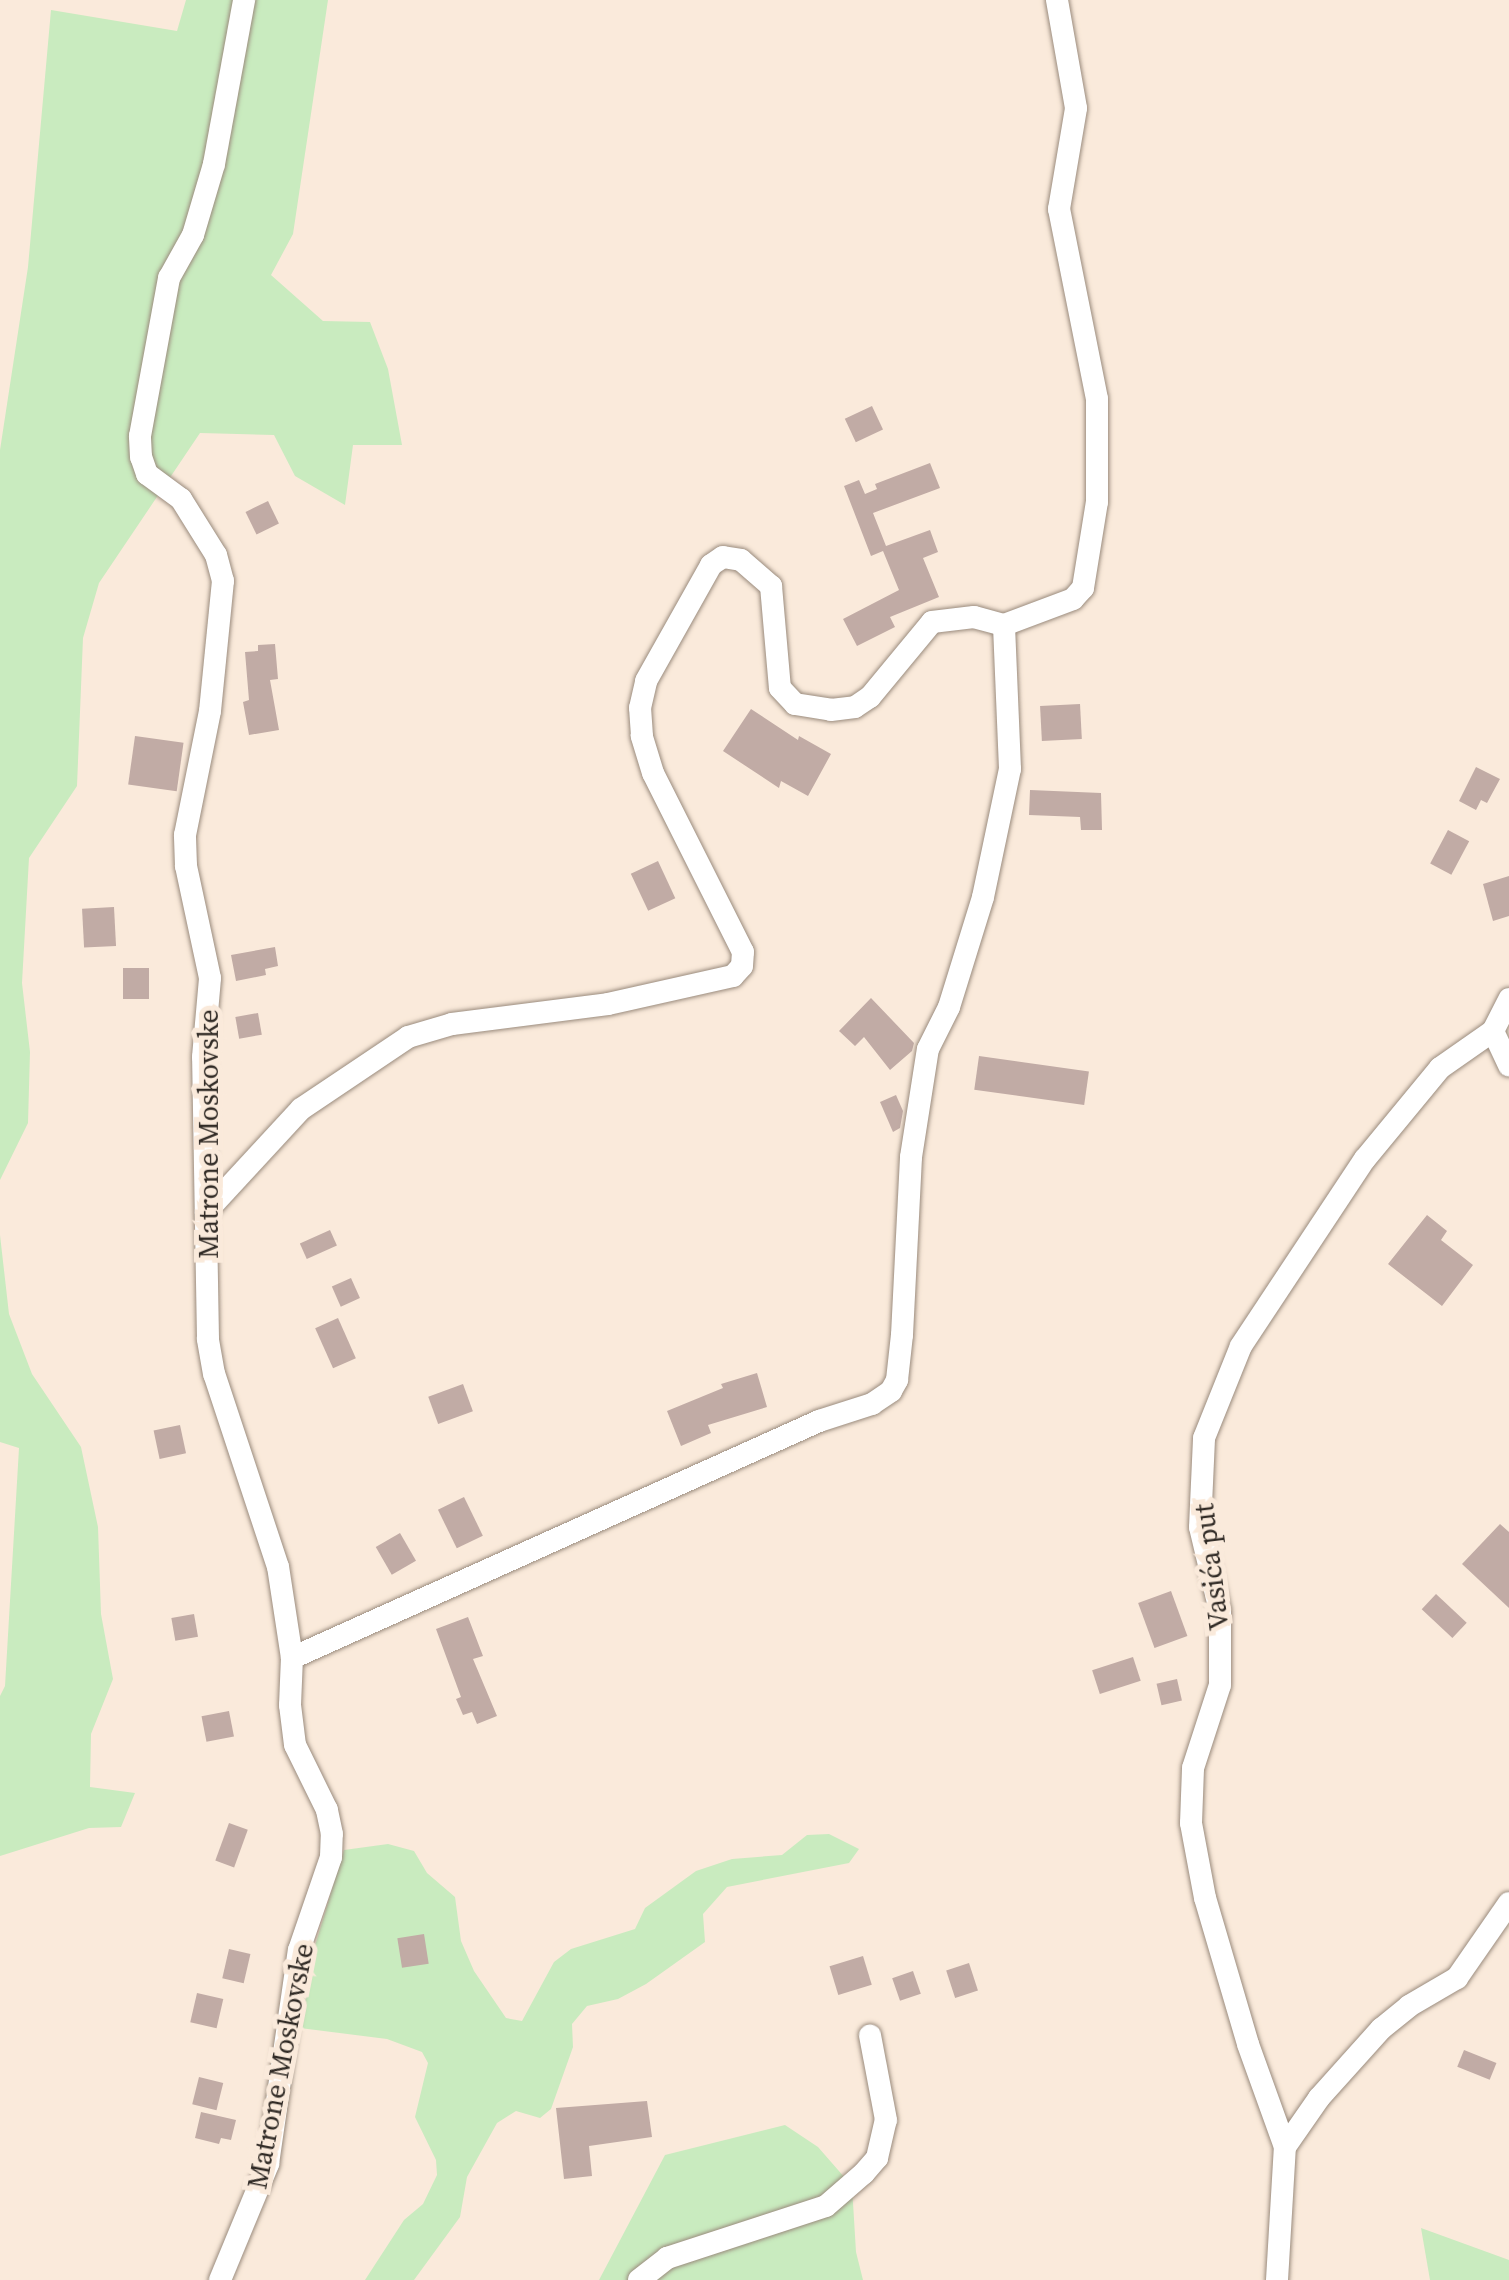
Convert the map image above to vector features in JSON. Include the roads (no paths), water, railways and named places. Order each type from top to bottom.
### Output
[{"type":"street","name":"Matrone Moskovske","points":[[220,2280],[268,2164],[299,1950],[332,1857],[327,1810],[296,1746],[290,1705],[292,1658],[278,1568],[214,1374],[208,1339],[203,1057],[210,978],[186,866],[185,834],[210,712],[223,581],[216,555],[180,499],[148,474],[140,458],[140,436],[169,278],[193,235],[214,164],[244,0]]},
{"type":"street","points":[[206,1212],[301,1109],[408,1038],[452,1024],[608,1004],[733,976],[742,966],[742,952],[653,773],[642,736],[640,708],[646,681],[711,565],[723,558],[741,560],[770,586],[780,688],[795,704],[806,708],[855,707],[870,697],[932,622],[974,617],[1004,625],[1073,600],[1082,588],[1097,502],[1097,399],[1059,210],[1076,108],[1057,0]]},
{"type":"street","points":[[292,1658],[819,1421],[872,1404],[891,1391],[902,1335],[910,1157],[928,1049],[949,1007],[983,897],[1010,769],[1004,625]]},
{"type":"street","points":[[1509,999],[1494,1031],[1509,1066]]},
{"type":"street","name":"Vasića put","points":[[1277,2280],[1285,2147],[1248,2044],[1204,1898],[1191,1823],[1194,1768],[1220,1685],[1220,1611],[1200,1527],[1204,1438],[1241,1346],[1365,1160],[1440,1068],[1494,1031]]},
{"type":"street","points":[[1285,2147],[1319,2098],[1381,2029],[1457,1978],[1509,1903]]},
{"type":"street","points":[[639,2280],[666,2258],[826,2206],[864,2173],[877,2158],[886,2120],[870,2035]]}]
